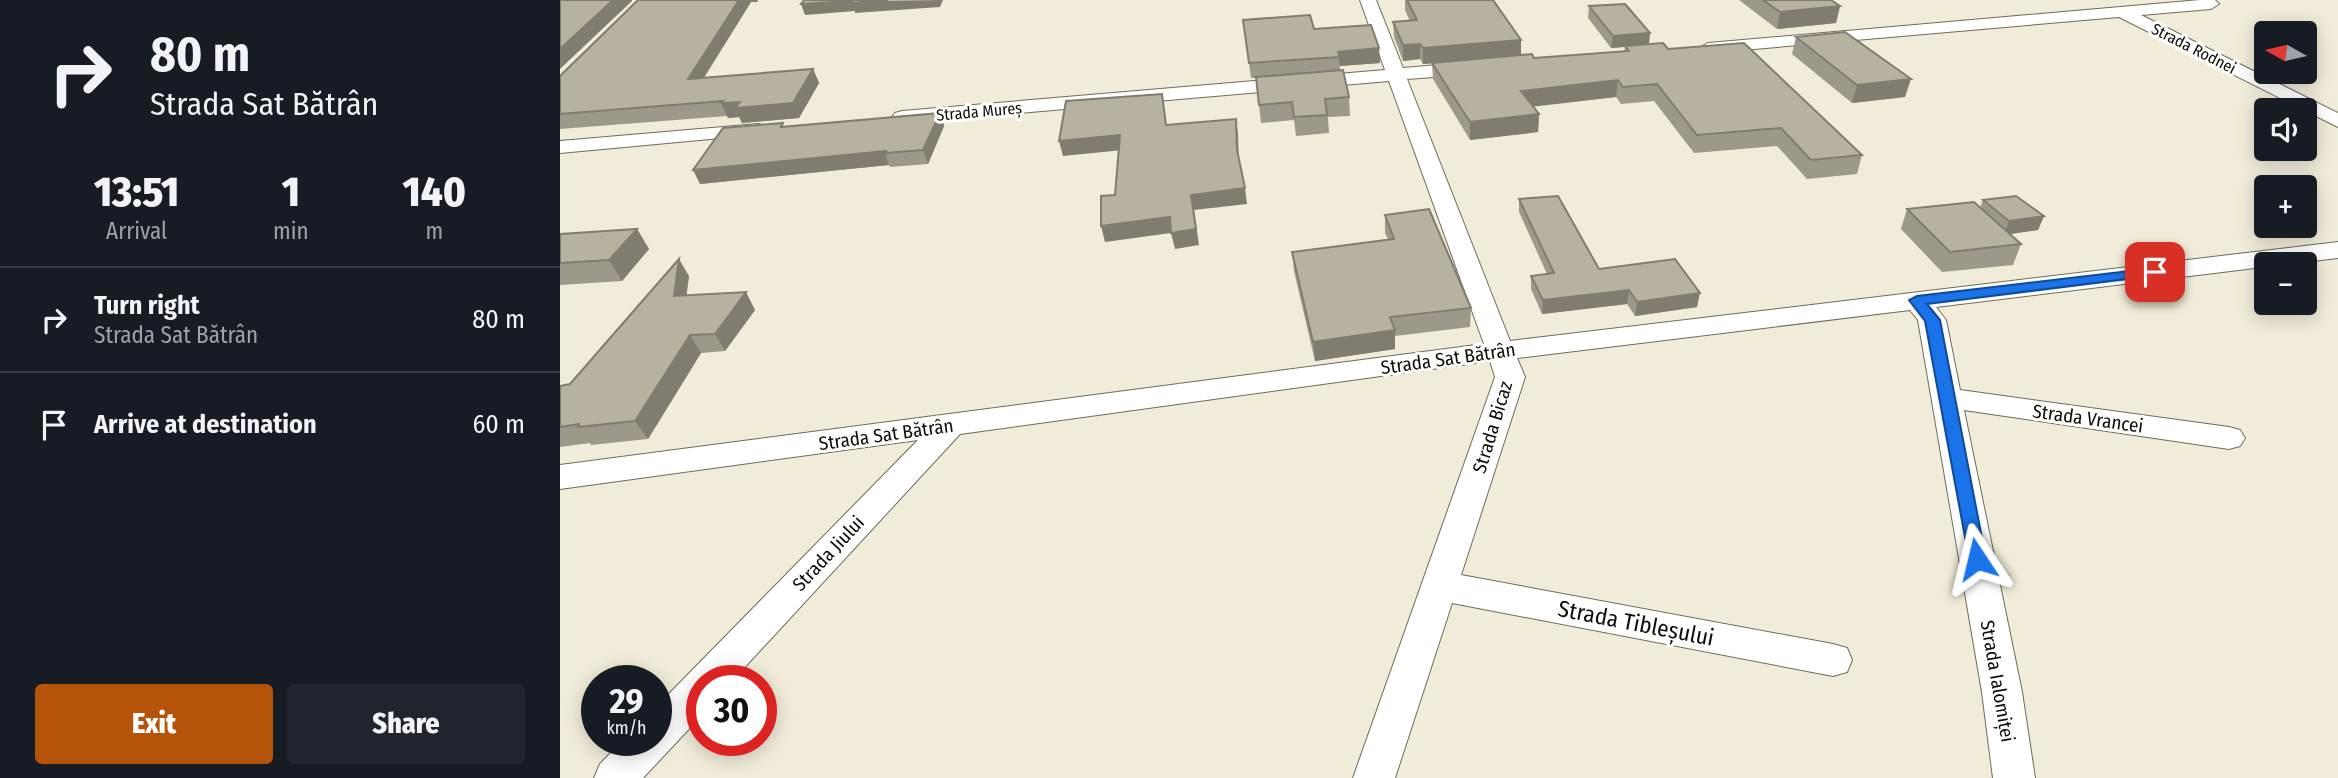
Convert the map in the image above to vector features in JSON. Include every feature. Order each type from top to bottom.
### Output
[{"type":"street","name":"Strada Bicaz","points":[[1368,0],[1510,377],[1374,778]]},
{"type":"street","points":[[1692,50],[2211,4]]},
{"type":"street","points":[[2016,7],[2039,21]]},
{"type":"street","name":"Strada Rodnei","points":[[2124,13],[2338,121]]},
{"type":"street","name":"Strada Mureș","points":[[888,119],[1491,67]]},
{"type":"street","points":[[560,147],[779,128]]},
{"type":"street","name":"Strada Sat Bătrân","points":[[560,477],[1499,351],[2338,250]]},
{"type":"street","name":"Strada Ialomiței","points":[[1917,300],[1932,320],[2002,692],[2014,778]]},
{"type":"street","name":"Strada Vrancei","points":[[1947,398],[2229,438]]},
{"type":"street","name":"Strada Jiului","points":[[722,665],[949,426]]},
{"type":"street","name":"Strada Tibleșului","points":[[1440,586],[1833,660]]},
{"type":"street","points":[[672,718],[686,704]]},
{"type":"street","points":[[615,778],[636,756]]},
{"type":"building","points":[[560,0],[613,0],[560,49]]},
{"type":"building","points":[[638,0],[739,0],[688,79],[813,69],[793,103],[735,108],[740,102],[721,103],[723,101],[560,114],[560,76]]},
{"type":"building","points":[[804,0],[888,0],[801,4]]},
{"type":"building","points":[[1407,0],[1493,0],[1521,40],[1423,48],[1420,44],[1403,45],[1393,22],[1417,20]]},
{"type":"building","points":[[1763,0],[1831,0],[1840,6],[1780,12]]},
{"type":"building","points":[[1625,4],[1650,33],[1613,36],[1589,6]]},
{"type":"building","points":[[1310,15],[1314,29],[1371,25],[1379,48],[1338,52],[1339,57],[1249,63],[1243,20]]},
{"type":"building","points":[[1845,32],[1911,79],[1857,85],[1796,37]]},
{"type":"building","points":[[1663,43],[1668,49],[1744,43],[1862,155],[1811,160],[1781,128],[1697,135],[1657,84],[1623,87],[1618,80],[1521,91],[1539,114],[1470,122],[1432,63],[1532,54],[1534,58],[1629,51],[1625,46]]},
{"type":"building","points":[[1343,70],[1349,97],[1325,99],[1327,115],[1294,117],[1292,102],[1259,105],[1256,77]]},
{"type":"building","points":[[1162,94],[1166,125],[1236,119],[1237,150],[1245,188],[1191,195],[1196,229],[1171,233],[1170,217],[1101,226],[1101,196],[1115,195],[1120,135],[1059,141],[1066,101]]},
{"type":"building","points":[[940,113],[923,150],[885,153],[886,151],[693,170],[723,128],[783,123],[781,127]]},
{"type":"building","points":[[1558,196],[1599,269],[1675,259],[1700,293],[1637,302],[1629,290],[1543,300],[1531,276],[1554,273],[1519,199]]},
{"type":"building","points":[[2016,196],[2044,216],[2009,221],[1983,200]]},
{"type":"building","points":[[1974,202],[2021,244],[1950,252],[1907,209]]},
{"type":"building","points":[[1429,209],[1471,308],[1390,317],[1395,330],[1313,342],[1292,252],[1394,239],[1385,215]]},
{"type":"building","points":[[637,229],[609,260],[560,263],[560,234]]},
{"type":"building","points":[[679,259],[674,296],[746,292],[715,334],[690,335],[635,421],[560,427],[560,386],[570,384]]},
{"type":"route","points":[[1977,559],[1932,320],[1917,300],[2155,272]]}]
